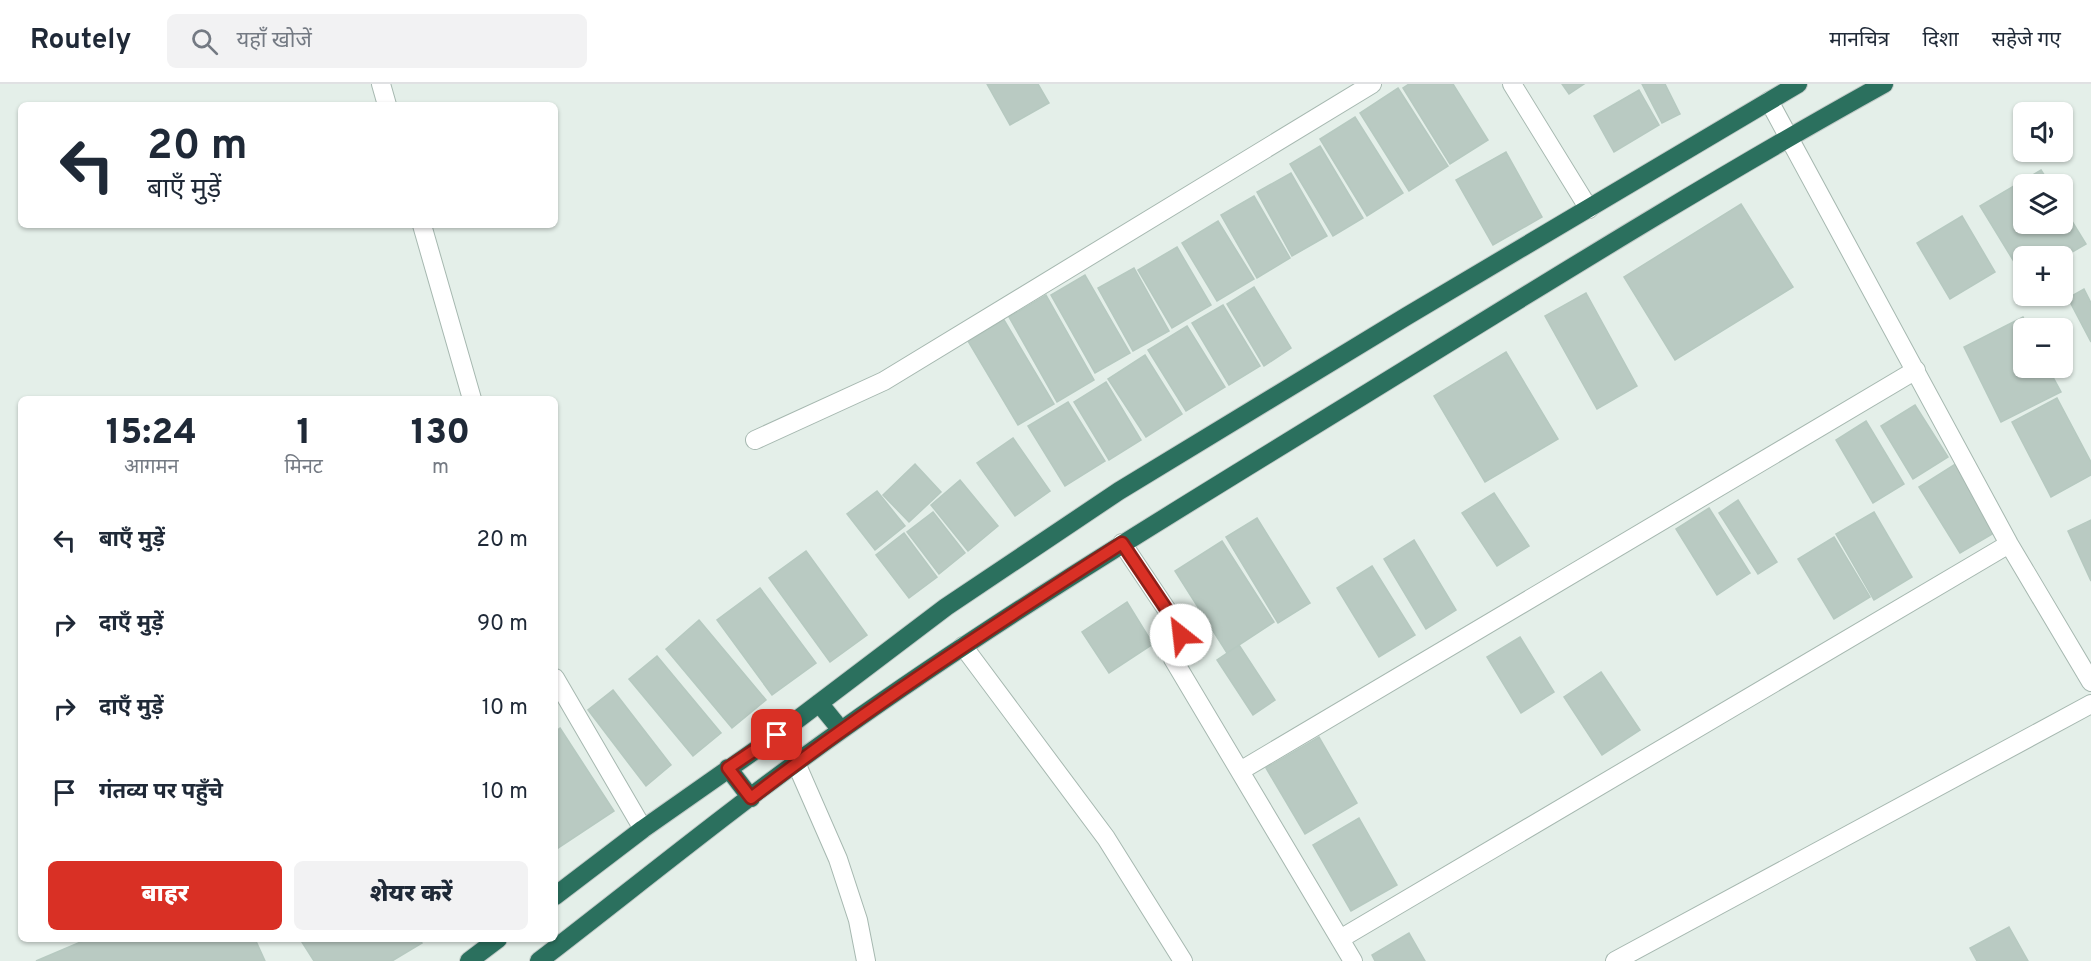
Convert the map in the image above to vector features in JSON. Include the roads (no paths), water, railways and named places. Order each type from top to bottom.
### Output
[{"type":"highway","points":[[558,894],[946,607],[1119,491],[1407,316],[1798,84]]},
{"type":"highway","points":[[538,961],[796,763],[963,646],[1122,543],[1789,136],[1884,84]]},
{"type":"highway","points":[[819,703],[841,730]]},
{"type":"highway","points":[[728,768],[751,798]]},
{"type":"highway","points":[[469,961],[494,942]]},
{"type":"street","points":[[381,84],[386,102]]},
{"type":"street","points":[[755,440],[884,381],[1372,84]]},
{"type":"street","points":[[1512,84],[1589,209]]},
{"type":"street","points":[[1769,101],[2009,544],[2091,682]]},
{"type":"street","points":[[423,228],[471,396]]},
{"type":"street","points":[[1240,771],[1916,370]]},
{"type":"street","points":[[1122,543],[1179,628],[1181,635],[1179,642],[1173,646],[1171,652],[1173,659],[1353,961]]},
{"type":"street","points":[[1340,939],[2009,544]]},
{"type":"street","points":[[963,646],[1106,838],[1183,961]]},
{"type":"street","points":[[558,683],[643,829]]},
{"type":"street","points":[[1615,961],[2091,704]]},
{"type":"street","points":[[796,763],[838,859],[858,920],[866,961]]}]
